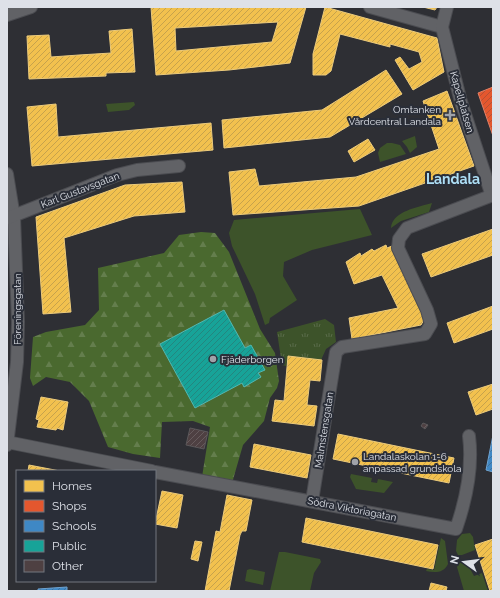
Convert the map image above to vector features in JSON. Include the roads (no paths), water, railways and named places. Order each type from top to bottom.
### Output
[{"type":"street","points":[[7,15],[31,7]]},
{"type":"street","points":[[370,7],[442,27]]},
{"type":"street","name":"Kapellplatsen","points":[[447,7],[442,27],[461,102],[492,196]]},
{"type":"street","name":"Karl Gustavsgatan","points":[[11,218],[116,175],[137,170],[179,166]]},
{"type":"street","name":"Föreningsgatan","points":[[7,174],[18,322],[17,362],[7,445]]},
{"type":"street","name":"Malmstensgatan","points":[[312,502],[336,352],[342,348],[425,334],[431,324],[427,310],[398,248],[398,239],[407,228],[492,196]]},
{"type":"street","name":"Södra Viktoriagatan","points":[[156,472],[456,529],[470,472],[471,458],[469,436]]},
{"type":"street","points":[[7,442],[147,470]]},
{"type":"place","name":"Omtanken Vårdcentral Landala","points":[[450,115]]},
{"type":"place","name":"Fjäderborgen","points":[[213,359]]},
{"type":"place","name":"Landalaskolan 1-6 anpassad grundskola","points":[[355,462]]},
{"type":"district","name":"Landala","points":[[453,179]]}]
